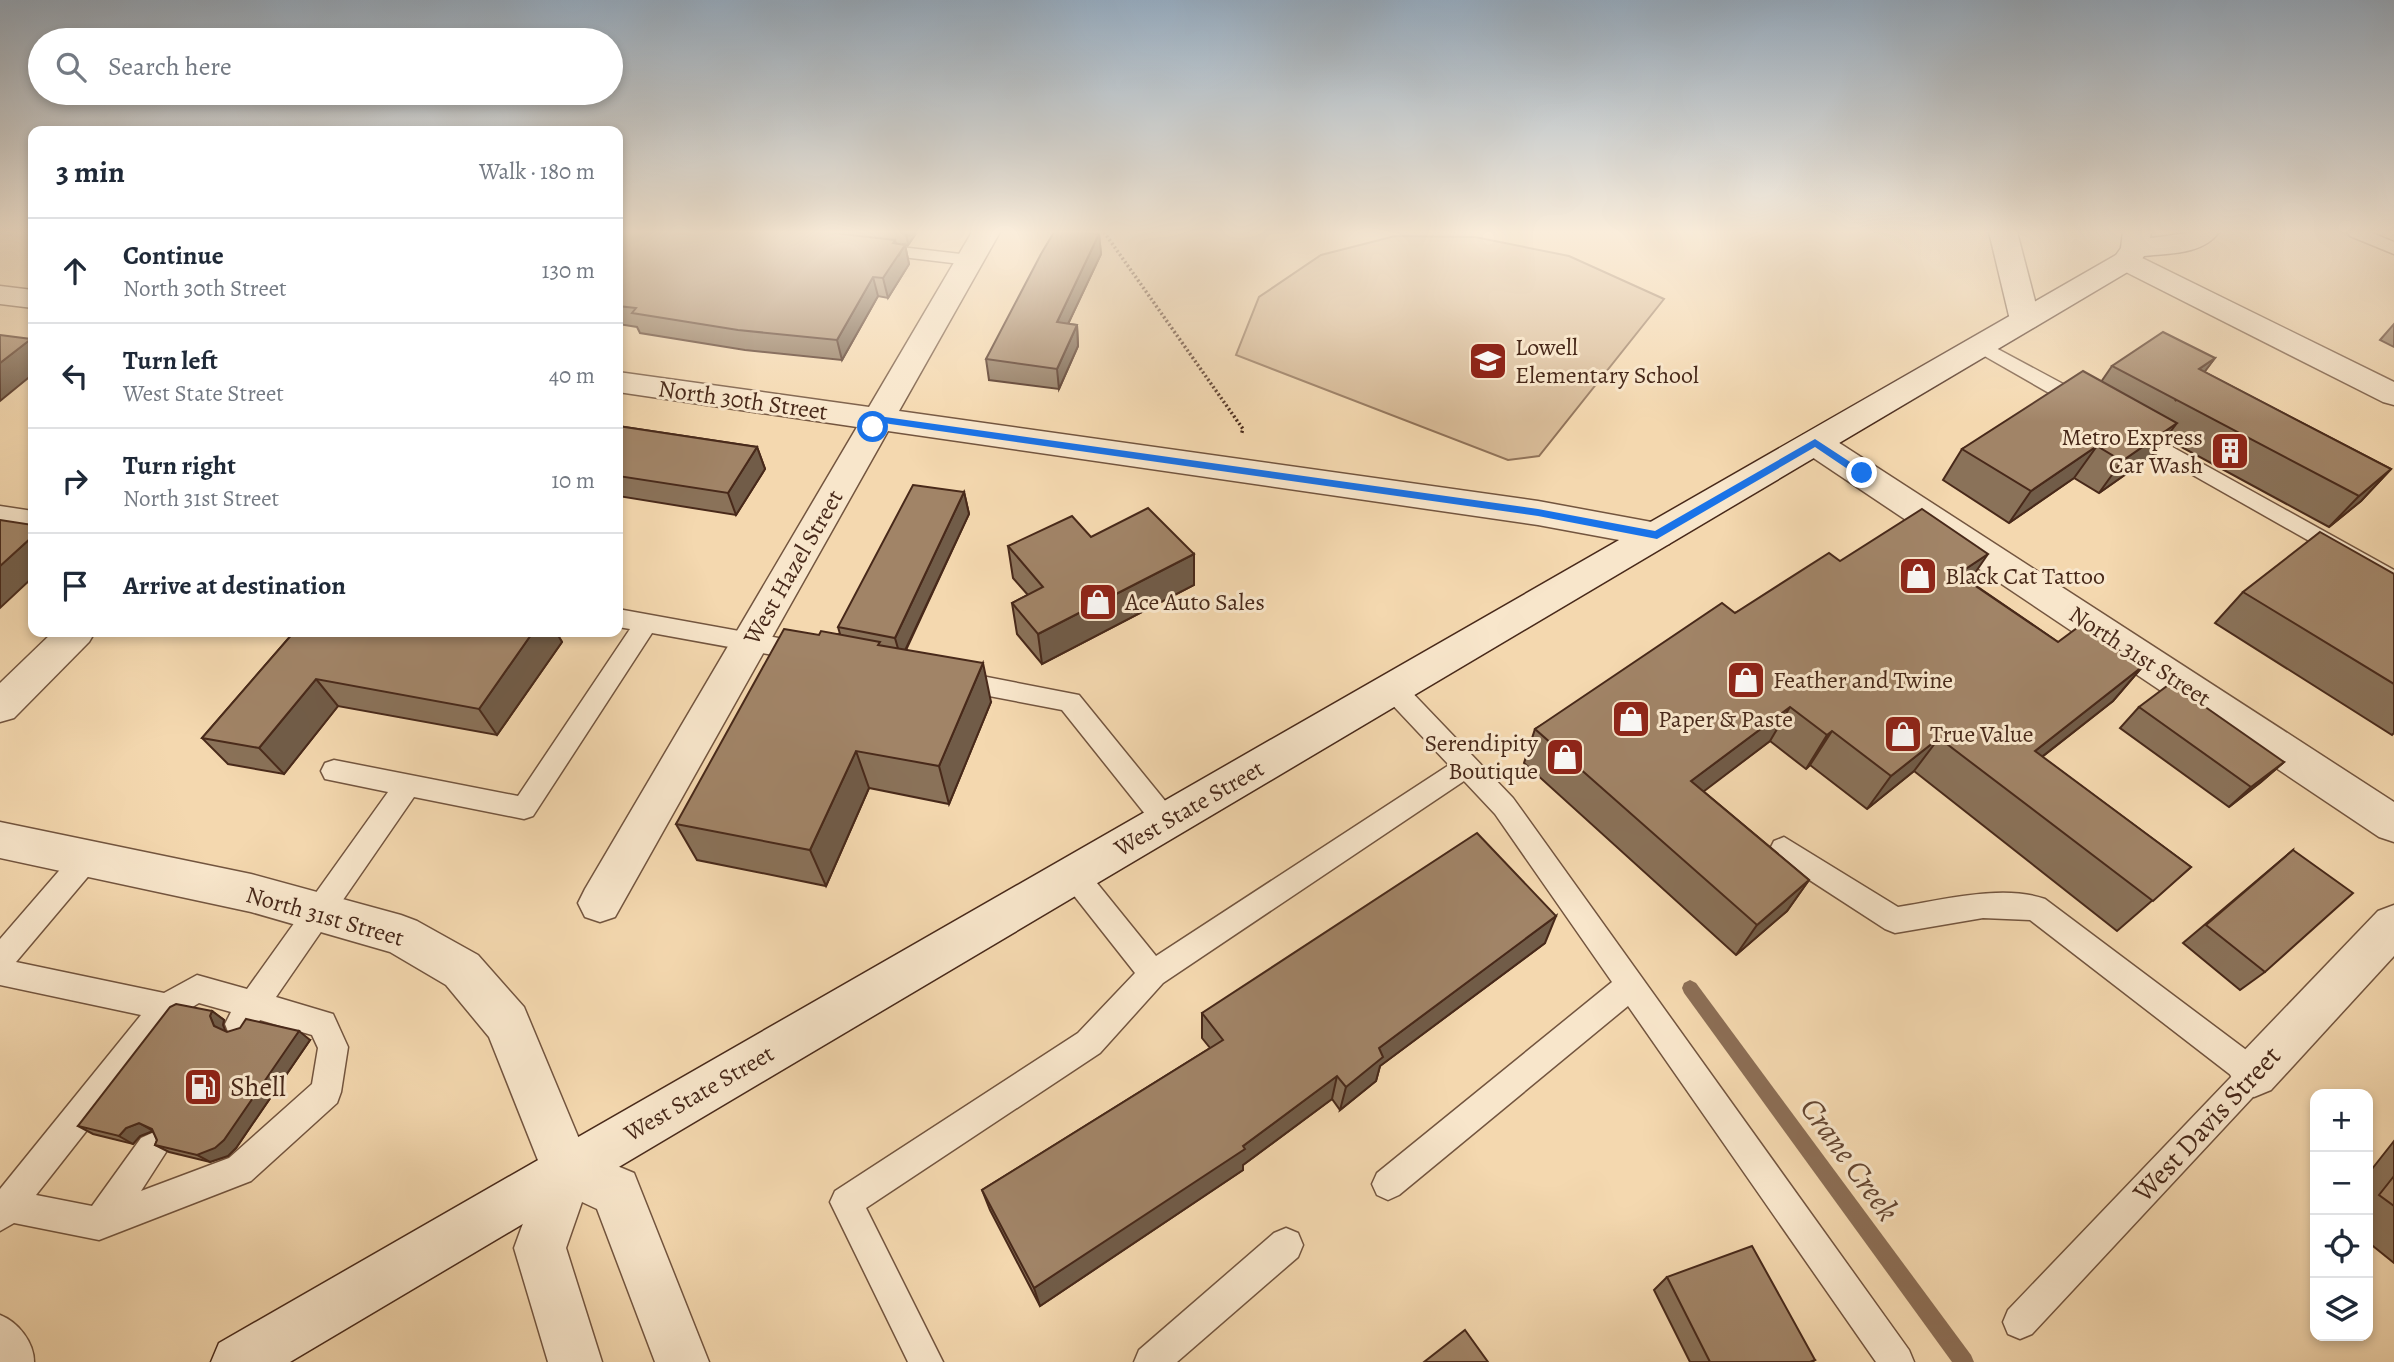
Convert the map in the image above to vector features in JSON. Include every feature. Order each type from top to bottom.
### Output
[{"type":"street","points":[[5,296],[28,298]]},
{"type":"street","name":"West Hazel Street","points":[[600,904],[949,296]]},
{"type":"street","points":[[2019,296],[2025,320]]},
{"type":"street","name":"West State Street","points":[[238,1362],[1815,443],[2025,320],[2061,296]]},
{"type":"street","points":[[2218,296],[2394,395]]},
{"type":"street","name":"North 30th Street","points":[[623,383],[1538,513],[1657,535]]},
{"type":"street","name":"North 31st Street","points":[[1815,443],[2394,824]]},
{"type":"street","points":[[0,707],[71,637]]},
{"type":"street","name":"North 31st Street","points":[[0,840],[251,893],[401,934],[462,970],[507,1023],[567,1170]]},
{"type":"street","name":"West Davis Street","points":[[2254,1074],[2394,925]]},
{"type":"street","points":[[575,1362],[540,1248],[567,1170],[616,1192],[682,1362]]},
{"type":"lane","points":[[1981,345],[2394,582]]},
{"type":"lane","points":[[0,514],[28,518]]},
{"type":"lane","points":[[623,619],[830,657]]},
{"type":"lane","points":[[334,771],[524,808],[646,623]]},
{"type":"lane","points":[[936,677],[1069,702],[1166,821]]},
{"type":"lane","points":[[1392,689],[1504,806],[1896,1362]]},
{"type":"lane","points":[[926,1362],[846,1202],[1089,1043],[1153,974],[1467,766]]},
{"type":"lane","points":[[246,1015],[408,785]]},
{"type":"lane","points":[[1784,849],[1895,920],[1983,906],[2035,908],[2254,1074]]},
{"type":"lane","points":[[0,960],[87,858]]},
{"type":"lane","points":[[1074,875],[1153,974]]},
{"type":"lane","points":[[0,972],[166,1007]]},
{"type":"lane","points":[[1388,1184],[1631,985]]},
{"type":"lane","points":[[197,989],[246,1015],[322,1024],[332,1047],[326,1093],[240,1170],[99,1224],[4,1210],[166,1007],[197,989]]},
{"type":"lane","name":"West Davis Street","points":[[2020,1322],[2254,1074]]},
{"type":"lane","points":[[99,1224],[152,1149]]},
{"type":"lane","points":[[1151,1362],[1286,1245]]},
{"type":"lane","points":[[0,1332],[17,1354],[17,1362]]},
{"type":"path","points":[[1149,296],[1243,429],[1240,440]]},
{"type":"shaded area","points":[[1656,296],[1664,299],[1539,456],[1508,460],[1236,355],[1259,297]]},
{"type":"building","points":[[623,296],[862,296],[837,340],[738,330],[632,313],[636,308],[623,307]]},
{"type":"building","points":[[1019,296],[1070,296],[1057,322],[1077,325],[1057,369],[986,359]]},
{"type":"building","points":[[2163,332],[2215,358],[2199,369],[2391,469],[2359,496],[2112,366]]},
{"type":"building","points":[[0,335],[28,339],[28,341],[0,363]]},
{"type":"building","points":[[2083,371],[2177,423],[2122,461],[2097,446],[2031,491],[1962,449]]},
{"type":"building","points":[[623,427],[757,447],[728,493],[623,477]]},
{"type":"building","points":[[913,485],[964,492],[895,638],[838,627]]},
{"type":"building","points":[[1148,508],[1194,554],[1038,634],[1012,603],[1043,587],[1008,546],[1072,516],[1091,537]]},
{"type":"building","points":[[1922,509],[1988,554],[1958,574],[2058,642],[2081,625],[2143,666],[2035,751],[2191,867],[2153,901],[1939,738],[1891,776],[1832,731],[1827,735],[1790,707],[1691,781],[1809,880],[1757,925],[1535,729],[1722,603],[1735,613],[1829,553],[1840,561]]},
{"type":"building","points":[[0,520],[28,524],[28,541],[0,566]]},
{"type":"building","points":[[2320,532],[2394,574],[2394,684],[2243,592]]},
{"type":"building","points":[[784,629],[819,635],[821,631],[880,642],[878,645],[983,663],[939,766],[856,751],[810,850],[676,824]]},
{"type":"building","points":[[290,637],[529,637],[479,709],[316,679],[259,748],[202,738]]},
{"type":"building","points":[[2171,683],[2284,762],[2251,787],[2139,707]]},
{"type":"building","points":[[1477,833],[1556,916],[1379,1048],[1383,1057],[1346,1087],[1337,1076],[1243,1146],[1245,1149],[1034,1288],[982,1190],[1223,1040],[1202,1013]]},
{"type":"building","points":[[2293,850],[2353,893],[2265,972],[2206,925]]},
{"type":"building","name":"Shell","points":[[176,1004],[212,1011],[210,1016],[214,1026],[227,1032],[240,1028],[246,1019],[299,1031],[224,1140],[215,1148],[197,1155],[155,1145],[157,1140],[152,1129],[139,1123],[126,1128],[119,1136],[78,1126],[170,1007]]},
{"type":"building","points":[[2394,1176],[2394,1206],[2379,1195]]},
{"type":"building","points":[[1752,1246],[1815,1360],[1710,1362],[1667,1277]]},
{"type":"building","points":[[1465,1330],[1488,1362],[1424,1362]]},
{"type":"waterway","name":"Crane Creek","points":[[1690,988],[1964,1362]]},
{"type":"place","name":"Lowell Elementary School","points":[[1488,361]]},
{"type":"place","name":"Metro Express Car Wash","points":[[2230,451]]},
{"type":"place","name":"Black Cat Tattoo","points":[[1918,576]]},
{"type":"place","name":"Ace Auto Sales","points":[[1098,602]]},
{"type":"place","name":"Feather and Twine","points":[[1746,680]]},
{"type":"place","name":"Paper & Paste","points":[[1631,719]]},
{"type":"place","name":"True Value","points":[[1903,734]]},
{"type":"place","name":"Serendipity Boutique","points":[[1565,757]]},
{"type":"place","name":"Shell","points":[[203,1087]]},
{"type":"route","points":[[873,427],[878,419],[1538,513],[1657,535],[1815,443],[1862,473]]}]
